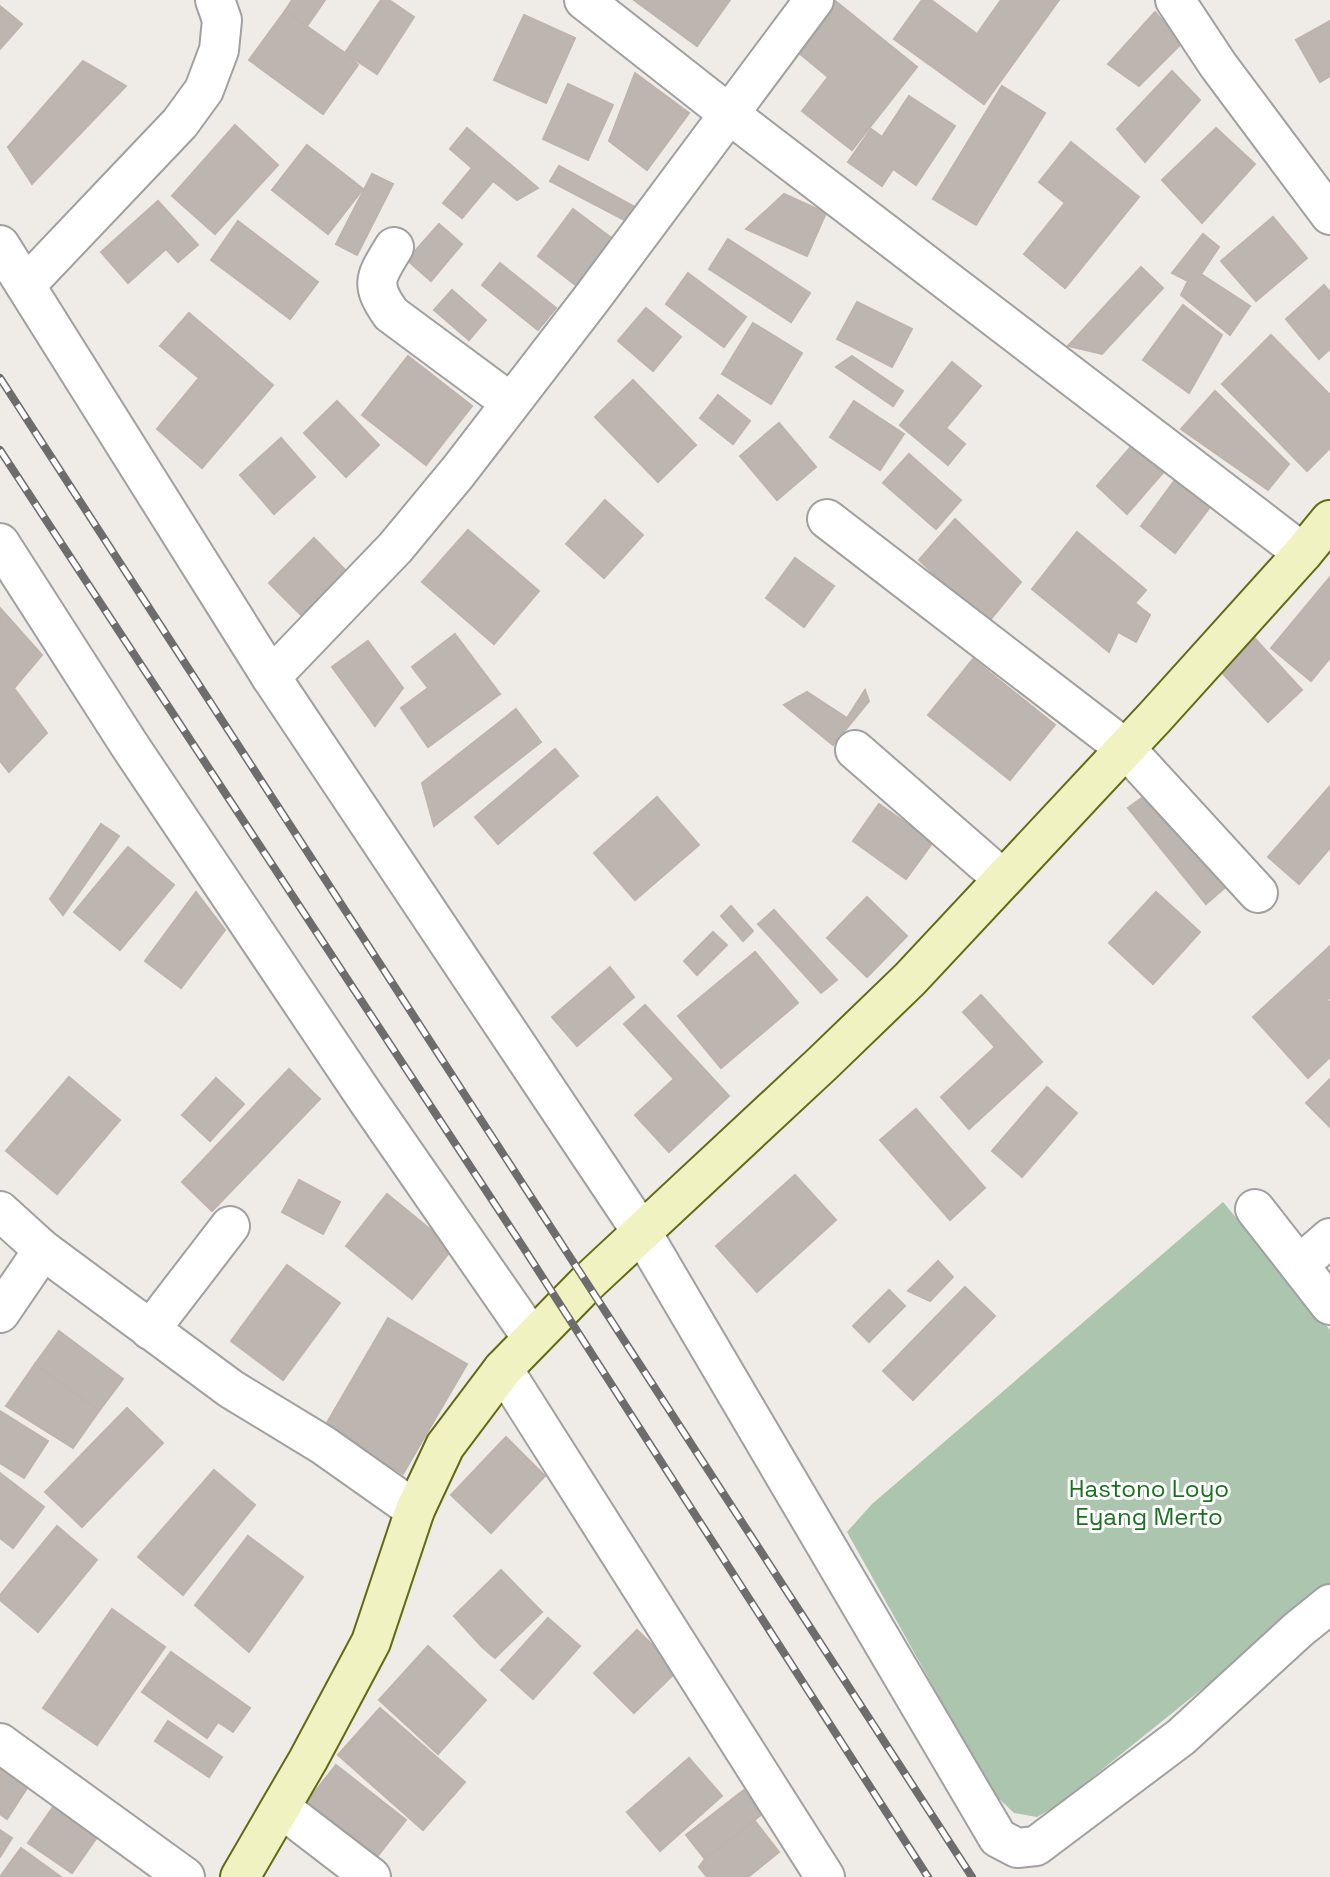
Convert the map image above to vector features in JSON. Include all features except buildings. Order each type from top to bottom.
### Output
[{"type":"street","points":[[26,285],[180,123],[204,90],[219,50],[222,20],[215,0]]},
{"type":"street","points":[[584,0],[1303,553]]},
{"type":"street","points":[[271,677],[395,548],[512,403],[814,0]]},
{"type":"street","points":[[1175,0],[1218,65],[1330,215]]},
{"type":"street","points":[[0,245],[271,677],[641,1231],[998,1838],[1017,1849],[1036,1846],[1181,1737],[1299,1629],[1330,1605]]},
{"type":"street","points":[[394,247],[377,275],[379,296],[391,314],[512,403]]},
{"type":"street","points":[[827,519],[1126,749],[1258,893]]},
{"type":"street","points":[[240,1877],[281,1808],[371,1642],[415,1510],[445,1446],[503,1369],[641,1231],[735,1146],[910,978],[1126,749],[1330,520]]},
{"type":"street","points":[[0,543],[130,746],[312,1018],[532,1338]]},
{"type":"street","points":[[855,750],[1003,879]]},
{"type":"street","points":[[1255,1209],[1330,1305]]},
{"type":"street","points":[[0,1211],[43,1250],[230,1389],[323,1446],[415,1510]]},
{"type":"street","points":[[150,1330],[230,1226]]},
{"type":"street","points":[[1299,1265],[1330,1238]]},
{"type":"street","points":[[0,1313],[43,1250]]},
{"type":"street","points":[[503,1369],[825,1877]]},
{"type":"street","points":[[0,1743],[185,1877]]},
{"type":"street","points":[[281,1808],[371,1877]]},
{"type":"green space","name":"Hastono Loyo Eyang Merto","points":[[1223,1202],[1330,1330],[1330,1586],[1058,1805],[1037,1817],[1014,1813],[992,1792],[847,1532],[872,1504]]},
{"type":"railway","points":[[0,378],[972,1877]]},
{"type":"railway","points":[[0,450],[525,1250],[928,1877]]}]
